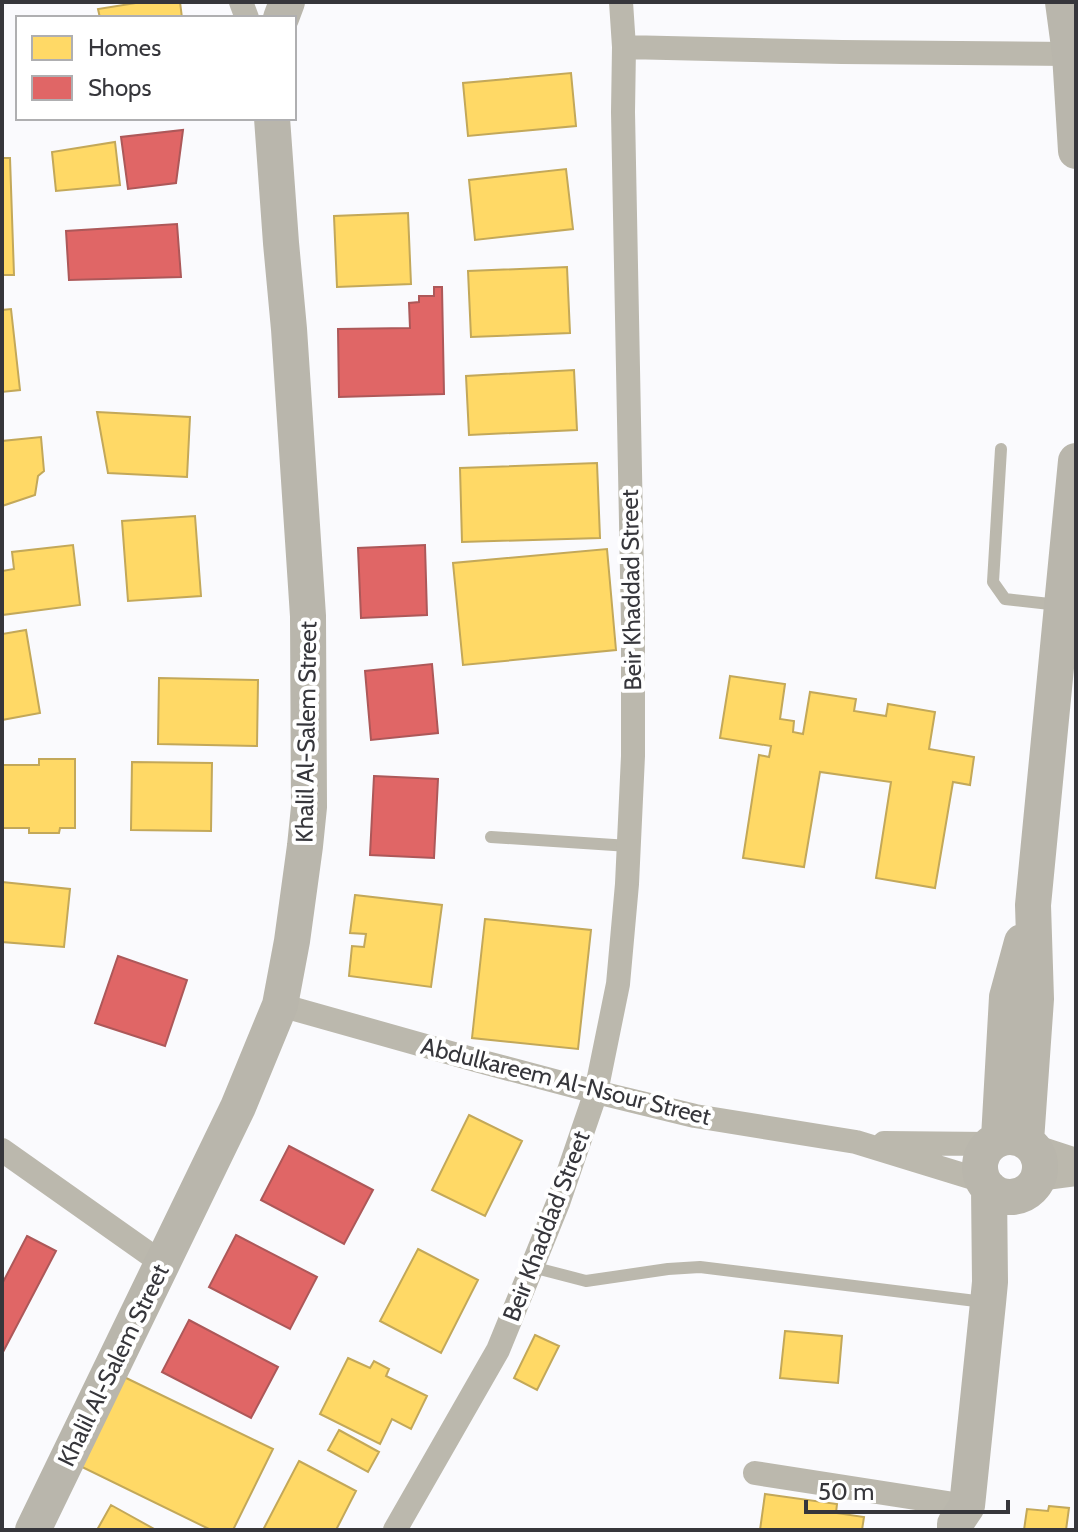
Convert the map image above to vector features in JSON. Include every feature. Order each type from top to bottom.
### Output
[{"type":"street","name":"Beir Khaddad Street","points":[[395,1530],[498,1350],[532,1267],[558,1203],[596,1092],[618,984],[633,756],[621,2]]},
{"type":"street","points":[[1063,2],[1075,95],[1076,151]]},
{"type":"street","points":[[624,47],[1070,54]]},
{"type":"street","name":"Khalil Al-Salem Street","points":[[33,1530],[238,1107],[280,1005],[292,941],[309,807],[308,616],[272,120]]},
{"type":"street","points":[[986,1185],[997,1194],[1016,1197],[1036,999],[1033,905],[1076,461]]},
{"type":"street","name":"Abdulkareem Al-Nsour Street","points":[[280,1005],[464,1057],[695,1116],[856,1142],[1076,1160]]},
{"type":"street","name":"Abdulkareem Al-Nsour Street","points":[[856,1142],[986,1185]]},
{"type":"street","points":[[2,1150],[162,1263]]},
{"type":"street","points":[[755,1473],[966,1522],[989,1292],[1019,1157]]},
{"type":"street","name":"Abdulkareem Al-Nsour Street","points":[[1019,1157],[1076,1174]]},
{"type":"street","points":[[986,1185],[989,1292]]},
{"type":"lane","points":[[1001,449],[993,582],[1005,599],[1062,605]]},
{"type":"lane","points":[[491,837],[629,846]]},
{"type":"lane","points":[[532,1267],[586,1281],[700,1267],[989,1292]]},
{"type":"building: Homes","points":[[142,2],[180,2],[182,16],[100,16],[98,9]]},
{"type":"building: Homes","points":[[571,73],[576,126],[468,136],[463,83]]},
{"type":"building: Homes","points":[[115,142],[120,185],[56,191],[52,152]]},
{"type":"building: Homes","points":[[2,158],[10,158],[14,275],[2,275]]},
{"type":"building: Homes","points":[[566,169],[573,229],[475,240],[469,180]]},
{"type":"building: Homes","points":[[408,213],[411,284],[337,287],[334,216]]},
{"type":"building: Homes","points":[[567,267],[570,333],[471,337],[468,271]]},
{"type":"building: Homes","points":[[11,309],[20,390],[2,392],[2,310]]},
{"type":"building: Homes","points":[[574,370],[577,430],[469,435],[466,376]]},
{"type":"building: Homes","points":[[97,412],[190,417],[187,477],[108,473]]},
{"type":"building: Homes","points":[[41,437],[44,471],[38,476],[35,495],[2,506],[2,441]]},
{"type":"building: Homes","points":[[597,463],[600,538],[462,542],[460,468]]},
{"type":"building: Homes","points":[[195,516],[201,596],[128,601],[122,521]]},
{"type":"building: Homes","points":[[73,545],[80,605],[2,615],[2,571],[14,569],[12,552]]},
{"type":"building: Homes","points":[[607,549],[616,650],[463,665],[453,563]]},
{"type":"building: Homes","points":[[26,630],[40,713],[2,720],[2,634]]},
{"type":"building: Homes","points":[[730,676],[785,684],[780,719],[794,721],[793,732],[803,734],[810,692],[856,699],[854,711],[886,716],[888,704],[935,712],[929,749],[974,757],[970,785],[953,782],[935,888],[876,878],[891,782],[820,772],[804,867],[743,858],[759,755],[769,757],[771,746],[720,738]]},
{"type":"building: Homes","points":[[159,678],[258,680],[257,746],[158,744]]},
{"type":"building: Homes","points":[[39,759],[75,759],[75,828],[60,828],[59,833],[29,833],[29,828],[2,828],[2,765],[39,765]]},
{"type":"building: Homes","points":[[132,762],[212,763],[211,831],[131,830]]},
{"type":"building: Homes","points":[[2,882],[70,889],[64,947],[2,942]]},
{"type":"building: Homes","points":[[355,895],[442,905],[431,987],[349,976],[352,946],[364,947],[366,934],[350,933]]},
{"type":"building: Homes","points":[[485,919],[591,930],[578,1049],[472,1038]]},
{"type":"building: Homes","points":[[469,1115],[522,1141],[485,1216],[432,1190]]},
{"type":"building: Homes","points":[[418,1249],[478,1280],[441,1353],[380,1321]]},
{"type":"building: Homes","points":[[785,1331],[842,1336],[838,1383],[780,1378]]},
{"type":"building: Homes","points":[[535,1335],[559,1346],[537,1390],[514,1378]]},
{"type":"building: Homes","points":[[348,1358],[370,1368],[374,1361],[389,1369],[386,1376],[427,1396],[411,1429],[392,1419],[380,1444],[320,1414]]},
{"type":"building: Homes","points":[[122,1376],[273,1449],[233,1530],[211,1530],[78,1465]]},
{"type":"building: Homes","points":[[339,1430],[379,1452],[368,1472],[328,1450]]},
{"type":"building: Homes","points":[[299,1461],[356,1491],[336,1530],[263,1530]]},
{"type":"building: Homes","points":[[765,1494],[837,1504],[836,1513],[864,1517],[862,1530],[760,1530]]},
{"type":"building: Homes","points":[[111,1505],[156,1530],[97,1530]]},
{"type":"building: Homes","points":[[1049,1506],[1069,1508],[1066,1530],[1024,1530],[1027,1509],[1048,1511]]},
{"type":"building: Shops","points":[[183,130],[176,183],[128,189],[121,137]]},
{"type":"building: Shops","points":[[177,224],[181,277],[69,280],[66,231]]},
{"type":"building: Shops","points":[[434,287],[442,287],[444,394],[339,397],[338,329],[410,328],[409,303],[419,302],[419,296],[434,296]]},
{"type":"building: Shops","points":[[425,545],[427,615],[361,618],[358,548]]},
{"type":"building: Shops","points":[[432,664],[438,733],[371,740],[365,671]]},
{"type":"building: Shops","points":[[374,776],[438,779],[434,858],[370,855]]},
{"type":"building: Shops","points":[[118,956],[187,980],[165,1046],[95,1023]]},
{"type":"building: Shops","points":[[289,1146],[373,1190],[344,1244],[261,1200]]},
{"type":"building: Shops","points":[[236,1235],[317,1277],[290,1329],[209,1287]]},
{"type":"building: Shops","points":[[27,1236],[56,1251],[3,1352],[2,1284]]},
{"type":"building: Shops","points":[[189,1320],[278,1367],[251,1418],[162,1372]]}]
